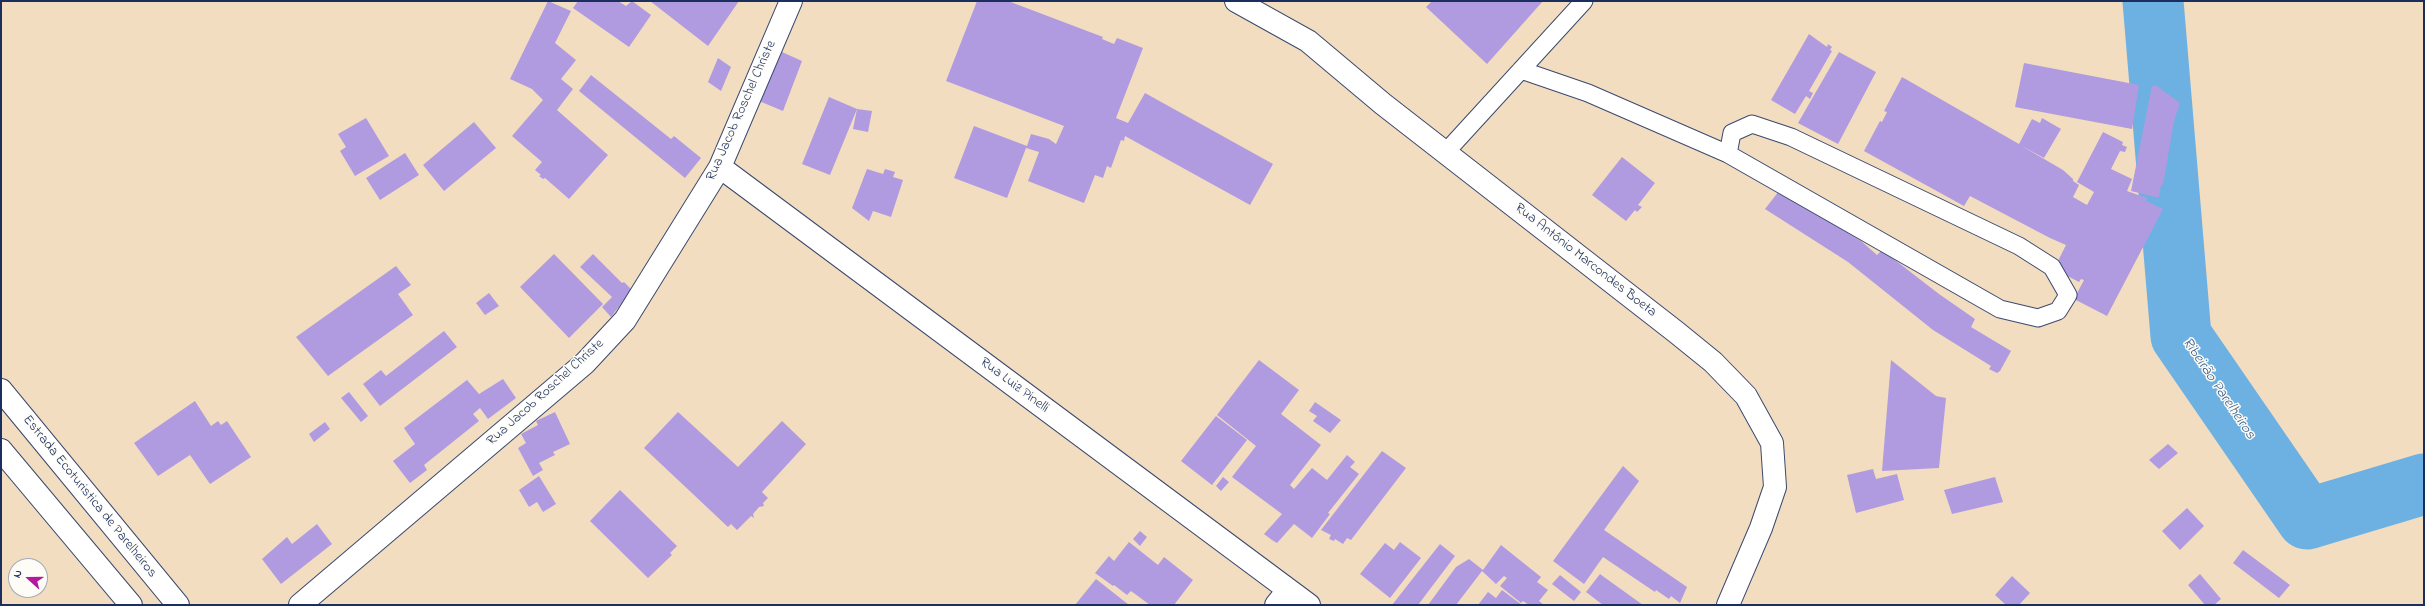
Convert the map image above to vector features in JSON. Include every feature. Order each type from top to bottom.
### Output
[{"type":"street","name":"Rua Jacob Roschel Christe","points":[[300,605],[585,363],[625,320],[720,166],[791,1]]},
{"type":"street","name":"Rua Antônio Marcondes Boeta","points":[[1236,1],[1308,41],[1445,153],[1676,332],[1713,362],[1746,396],[1772,443],[1776,487],[1761,528],[1728,605]]},
{"type":"street","name":"Rua Luiz Pinelli","points":[[720,166],[1282,597],[1309,605]]},
{"type":"street","name":"Estrada Ecoturistica de Parelheiros","points":[[1,390],[178,605]]},
{"type":"street","points":[[1,450],[131,605]]},
{"type":"lane","points":[[1445,153],[1584,1]]},
{"type":"lane","points":[[1521,70],[1588,94],[1728,154],[2000,309],[2038,318],[2058,311],[2068,295],[2052,267],[2019,246],[1791,137],[1752,124],[1732,133],[1728,154]]},
{"type":"building","points":[[548,1],[571,11],[555,43],[576,60],[561,79],[573,89],[557,110],[608,155],[569,199],[545,178],[543,179],[539,176],[541,175],[535,170],[542,162],[512,136],[543,100],[532,89],[510,79]]},
{"type":"building","points":[[578,1],[618,1],[626,6],[632,1],[651,15],[629,47],[573,8]]},
{"type":"building","points":[[650,1],[739,1],[708,46]]},
{"type":"building","points":[[977,1],[1008,1],[1103,37],[1102,39],[1114,44],[1117,38],[1143,48],[1116,118],[1128,123],[1145,93],[1273,164],[1250,205],[1125,136],[1124,141],[1121,140],[1111,168],[1107,166],[1103,178],[1095,175],[1084,203],[1028,181],[1039,152],[1026,148],[1007,198],[954,178],[974,126],[1027,146],[1031,134],[1049,139],[1056,144],[1064,126],[946,81]]},
{"type":"building","points":[[1432,1],[1543,1],[1487,64],[1426,7]]},
{"type":"building","points":[[1809,34],[1827,47],[1828,44],[1832,47],[1830,50],[1832,51],[1809,91],[1813,93],[1810,99],[1806,96],[1795,114],[1771,100]]},
{"type":"building","points":[[782,52],[802,61],[783,111],[759,101]]},
{"type":"building","points":[[1839,52],[1876,72],[1838,144],[1798,123]]},
{"type":"building","points":[[718,58],[731,67],[721,91],[708,82]]},
{"type":"building","points":[[2024,63],[2139,85],[2132,129],[2015,107]]},
{"type":"building","points":[[591,75],[671,139],[674,136],[701,158],[685,178],[579,91]]},
{"type":"building","points":[[1902,77],[2019,144],[2032,119],[2040,123],[2042,118],[2061,129],[2044,158],[2020,145],[2063,170],[2079,185],[2073,197],[2087,205],[2094,192],[2077,182],[2103,132],[2123,142],[2122,145],[2127,147],[2125,152],[2120,151],[2111,169],[2132,179],[2127,191],[2147,198],[2146,201],[2163,209],[2107,316],[2074,299],[2084,280],[2081,279],[2079,282],[2054,269],[2066,245],[1970,196],[1964,206],[1864,151],[1880,121],[1882,122],[1887,112],[1884,111]]},
{"type":"building","points":[[2152,86],[2157,86],[2180,103],[2174,121],[2163,185],[2161,185],[2159,197],[2131,191]]},
{"type":"building","points":[[829,97],[857,109],[830,175],[802,164]]},
{"type":"building","points":[[857,109],[872,111],[868,132],[853,129]]},
{"type":"building","points":[[366,118],[389,156],[355,176],[340,151],[346,147],[338,134]]},
{"type":"building","points":[[474,122],[496,148],[444,191],[423,165]]},
{"type":"building","points":[[405,153],[419,175],[380,200],[366,178]]},
{"type":"building","points":[[1622,157],[1655,183],[1638,205],[1642,207],[1637,212],[1635,210],[1626,221],[1592,195]]},
{"type":"building","points":[[867,169],[883,174],[885,169],[895,172],[893,177],[903,180],[891,217],[873,211],[869,221],[852,208]]},
{"type":"building","points":[[1779,191],[1861,241],[1877,255],[1882,250],[1939,294],[1975,319],[1971,327],[2011,351],[2000,371],[1997,373],[1989,369],[1991,366],[1933,330],[1848,262],[1765,209]]},
{"type":"building","points":[[554,254],[603,304],[569,338],[520,287]]},
{"type":"building","points":[[593,254],[622,283],[624,282],[632,290],[611,317],[602,307],[612,297],[580,267]]},
{"type":"building","points":[[396,266],[411,285],[398,294],[413,315],[328,376],[296,337]]},
{"type":"building","points":[[489,293],[499,306],[485,315],[476,303]]},
{"type":"building","points":[[444,331],[457,347],[380,406],[363,384],[381,370],[386,376]]},
{"type":"building","points":[[1259,360],[1299,390],[1281,414],[1321,445],[1290,485],[1294,489],[1312,468],[1327,480],[1347,455],[1355,462],[1350,467],[1359,474],[1328,513],[1330,514],[1312,538],[1294,524],[1277,543],[1264,534],[1282,514],[1232,477],[1256,446],[1217,415]]},
{"type":"building","points":[[1891,360],[1936,396],[1946,398],[1939,468],[1882,471]]},
{"type":"building","points":[[503,379],[516,398],[488,419],[480,408],[473,414],[479,421],[424,465],[427,470],[410,483],[393,461],[415,444],[404,428],[467,380],[479,394]]},
{"type":"building","points":[[349,392],[368,416],[361,422],[341,398]]},
{"type":"building","points":[[195,401],[211,426],[218,421],[221,425],[227,421],[251,457],[210,484],[190,455],[158,476],[134,443]]},
{"type":"building","points":[[1315,402],[1341,420],[1330,433],[1313,421],[1317,416],[1309,411]]},
{"type":"building","points":[[555,412],[570,444],[553,452],[555,455],[539,463],[543,470],[533,476],[518,448],[526,443],[521,434],[538,425],[536,421]]},
{"type":"building","points":[[678,412],[738,467],[782,421],[806,444],[762,492],[768,498],[763,503],[764,506],[759,507],[753,514],[754,518],[751,516],[737,530],[731,524],[728,527],[644,448]]},
{"type":"building","points":[[1216,416],[1247,440],[1212,485],[1181,461]]},
{"type":"building","points":[[325,422],[330,429],[314,442],[309,434]]},
{"type":"building","points":[[2168,444],[2178,453],[2159,469],[2149,460]]},
{"type":"building","points":[[1382,451],[1406,468],[1351,540],[1347,538],[1343,544],[1335,539],[1334,541],[1329,539],[1331,535],[1321,530]]},
{"type":"building","points":[[1623,466],[1639,481],[1604,530],[1687,587],[1680,603],[1671,596],[1669,599],[1656,590],[1655,592],[1603,557],[1584,584],[1553,561]]},
{"type":"building","points":[[1873,469],[1876,479],[1897,474],[1904,500],[1856,513],[1847,475]]},
{"type":"building","points":[[539,476],[556,504],[543,512],[537,502],[529,507],[519,490]]},
{"type":"building","points":[[1223,477],[1229,482],[1221,491],[1216,486]]},
{"type":"building","points":[[1995,477],[2003,502],[1952,514],[1944,490]]},
{"type":"building","points":[[620,490],[677,546],[670,553],[672,555],[648,578],[590,521]]},
{"type":"building","points":[[2187,508],[2204,526],[2180,550],[2162,531]]},
{"type":"building","points":[[317,524],[332,544],[281,584],[262,559],[287,537],[292,544]]},
{"type":"building","points":[[1140,531],[1147,537],[1140,546],[1133,539]]},
{"type":"building","points":[[1129,542],[1158,565],[1164,557],[1193,580],[1174,605],[1150,605],[1131,591],[1127,595],[1095,573],[1109,556],[1114,561]]},
{"type":"building","points":[[1400,542],[1421,558],[1390,598],[1360,574],[1385,543],[1394,550]]},
{"type":"building","points":[[1440,544],[1455,556],[1418,605],[1392,605]]},
{"type":"building","points":[[1501,545],[1541,577],[1537,582],[1548,590],[1539,601],[1544,605],[1529,605],[1523,601],[1521,603],[1500,586],[1507,578],[1504,576],[1496,584],[1482,571],[1456,605],[1428,605],[1456,567],[1469,559],[1483,570]]},
{"type":"building","points":[[2243,550],[2290,585],[2279,598],[2233,563]]},
{"type":"building","points":[[1600,574],[1643,605],[1603,605],[1586,592]]},
{"type":"building","points":[[2200,574],[2221,599],[2214,605],[2205,605],[2188,585]]},
{"type":"building","points":[[1560,575],[1581,592],[1574,601],[1552,584]]},
{"type":"building","points":[[2012,576],[2030,593],[2019,605],[2006,605],[1995,595]]},
{"type":"building","points":[[1096,579],[1129,605],[1075,605]]},
{"type":"building","points":[[1502,590],[1522,605],[1478,605],[1488,592],[1496,598]]},
{"type":"waterway","name":"Ribeirão Parelheiros","points":[[2153,1],[2181,336],[2307,519],[2424,484]]}]
